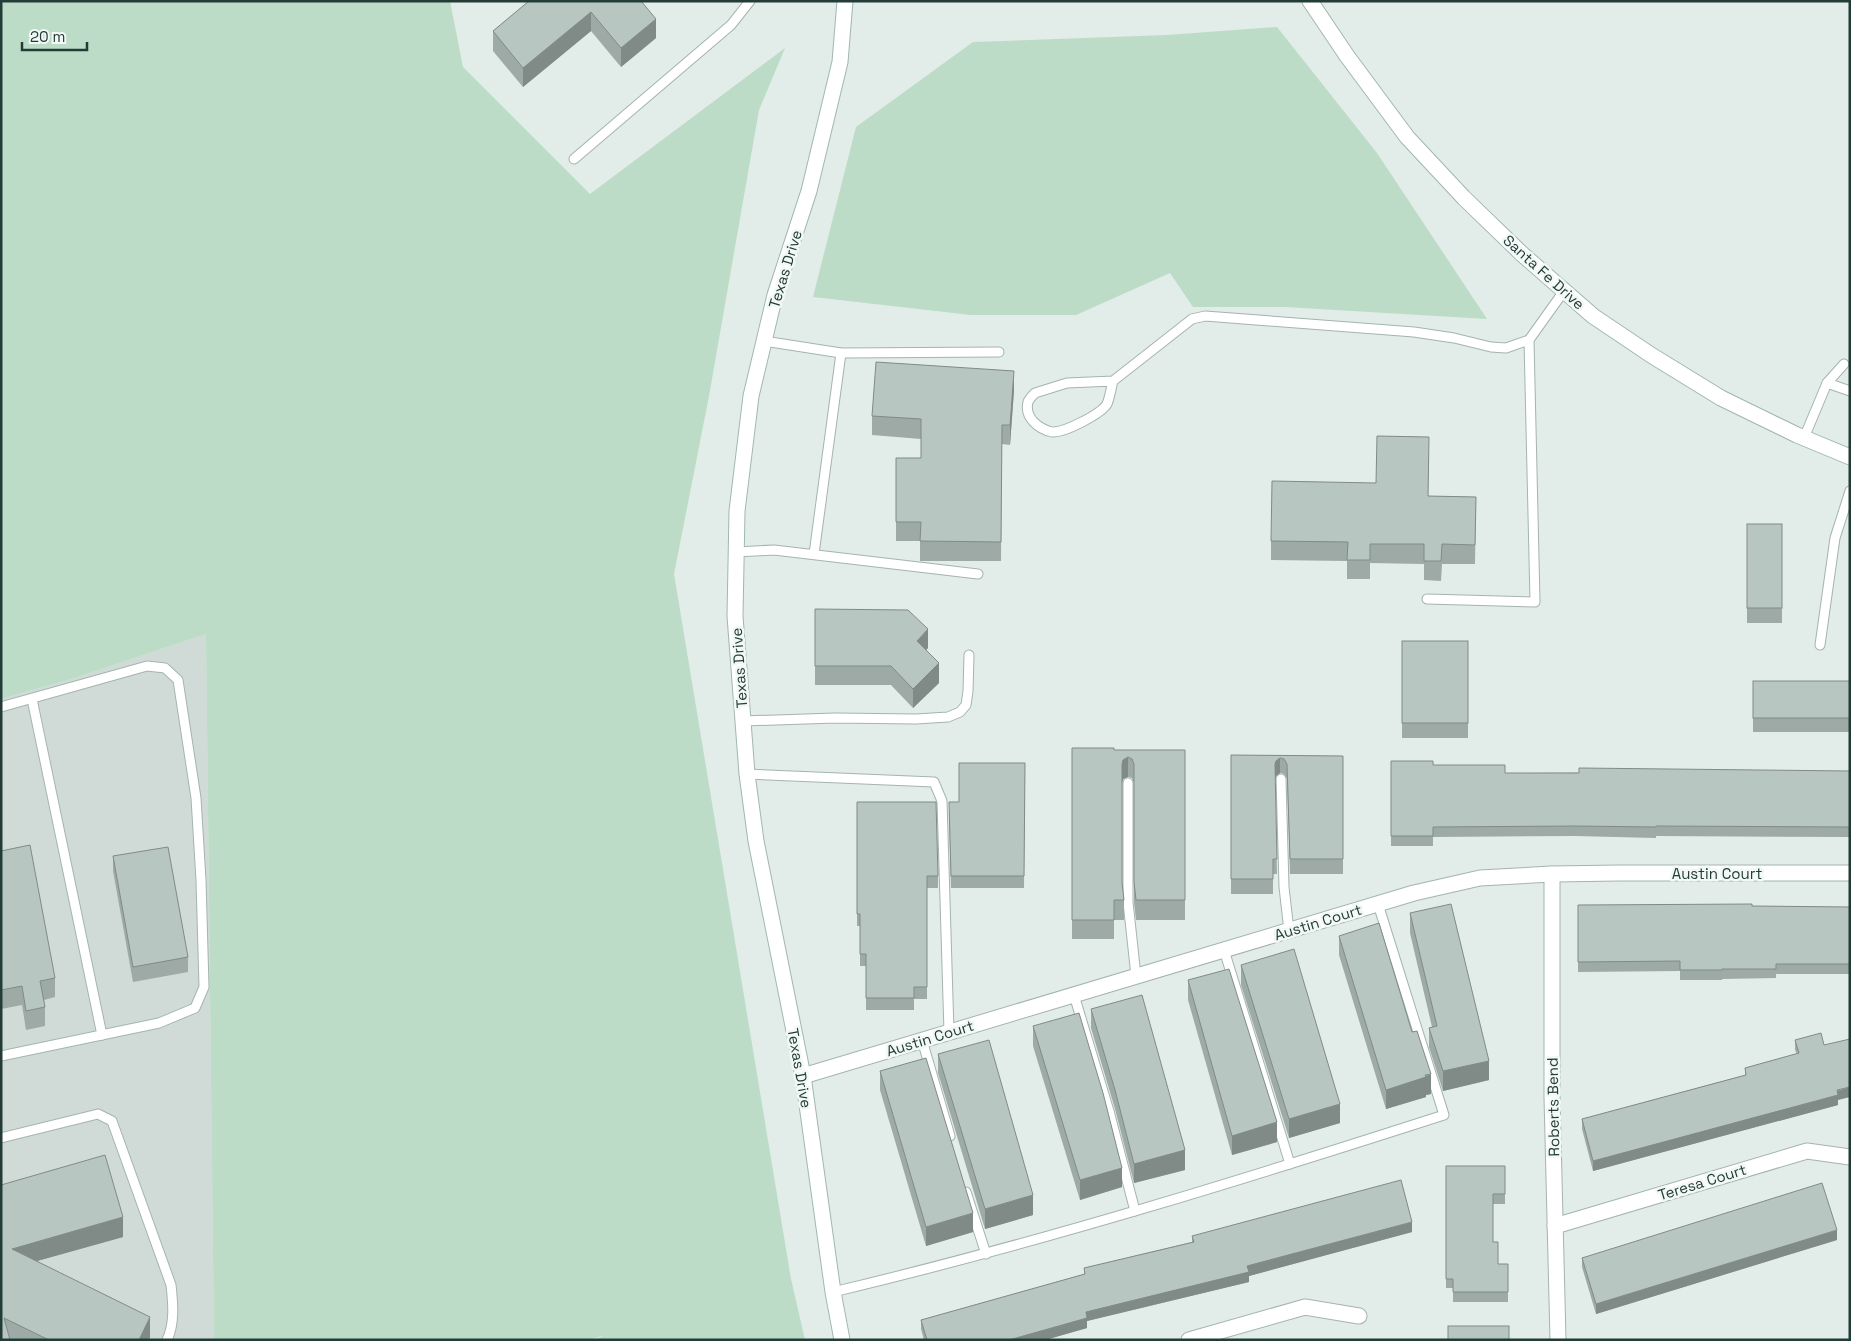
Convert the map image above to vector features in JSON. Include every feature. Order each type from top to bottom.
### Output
[{"type":"street","name":"Texas Drive","points":[[842,1340],[833,1292],[803,1076],[756,841],[742,721],[735,616],[737,511],[751,396],[775,295],[809,191],[840,62],[845,1]]},
{"type":"street","name":"Santa Fe Drive","points":[[1310,1],[1346,56],[1407,137],[1464,198],[1522,254],[1593,316],[1651,355],[1721,398],[1804,438],[1850,457]]},
{"type":"street","name":"Austin Court","points":[[803,1076],[1414,893],[1480,878],[1620,873],[1850,873]]},
{"type":"street","name":"Roberts Bend","points":[[1552,874],[1552,1097],[1558,1340]]},
{"type":"street","name":"Teresa Court","points":[[1555,1226],[1807,1151],[1850,1157]]},
{"type":"street","points":[[1189,1340],[1306,1307],[1359,1316]]},
{"type":"lane","points":[[574,159],[731,25],[750,1]]},
{"type":"lane","points":[[1113,381],[1107,405],[1097,414],[1068,429],[1054,432],[1037,426],[1028,414],[1028,403],[1035,392],[1067,383],[1113,381],[1192,318],[1205,316],[1414,332],[1454,338],[1491,347],[1506,348],[1529,340],[1564,291]]},
{"type":"lane","points":[[1427,599],[1535,602],[1529,340]]},
{"type":"lane","points":[[764,341],[841,353],[999,352]]},
{"type":"lane","points":[[814,554],[841,353]]},
{"type":"lane","points":[[1804,438],[1827,383],[1844,364]]},
{"type":"lane","points":[[1827,383],[1850,391]]},
{"type":"lane","points":[[1820,645],[1835,538],[1850,491]]},
{"type":"lane","points":[[736,552],[774,550],[978,574]]},
{"type":"lane","points":[[742,721],[948,717],[960,712],[966,705],[969,655]]},
{"type":"lane","points":[[1,707],[146,666],[165,668],[178,680],[196,798],[201,880],[204,987],[195,1008],[159,1023],[1,1056]]},
{"type":"lane","points":[[32,698],[102,1035]]},
{"type":"lane","points":[[748,774],[934,782],[942,801],[949,1032]]},
{"type":"lane","points":[[1281,779],[1284,888],[1289,931]]},
{"type":"lane","points":[[1128,783],[1128,902],[1136,976]]},
{"type":"lane","points":[[833,1292],[940,1267],[1135,1211],[1444,1115],[1378,904]]},
{"type":"lane","points":[[1224,950],[1290,1164]]},
{"type":"lane","points":[[1074,995],[1109,1111],[1135,1211]]},
{"type":"lane","points":[[922,1040],[952,1143]]},
{"type":"lane","points":[[1,1138],[98,1114],[112,1121],[171,1285],[173,1305],[170,1333],[167,1340]]},
{"type":"lane","points":[[962,1180],[986,1254]]},
{"type":"shaded area","points":[[206,634],[214,1340],[1,1340],[1,699],[75,678]]},
{"type":"green space","points":[[1,1],[450,1],[463,67],[590,194],[785,48],[759,110],[709,396],[674,574],[791,1279],[805,1340],[593,1340],[606,1335],[588,1340],[214,1340],[206,634],[75,678],[1,699]]},
{"type":"green space","points":[[1277,27],[1377,153],[1487,319],[1285,307],[1193,307],[1170,273],[1076,315],[971,315],[813,297],[856,127],[973,42],[1167,35]]},
{"type":"building","points":[[529,1],[641,1],[656,19],[621,48],[591,12],[523,68],[493,31]]},
{"type":"building","points":[[876,362],[1014,371],[1010,425],[1002,425],[1001,542],[920,541],[921,522],[896,522],[896,458],[921,458],[921,419],[872,416]]},
{"type":"building","points":[[1377,436],[1429,437],[1428,496],[1476,497],[1475,545],[1442,544],[1441,561],[1424,561],[1424,544],[1370,544],[1370,560],[1347,560],[1348,542],[1271,541],[1272,481],[1376,483]]},
{"type":"building","points":[[1747,524],[1782,524],[1782,608],[1747,608]]},
{"type":"building","points":[[815,609],[908,610],[928,629],[917,641],[939,663],[913,689],[891,666],[815,666]]},
{"type":"building","points":[[1402,641],[1468,641],[1468,723],[1402,723]]},
{"type":"building","points":[[1753,681],[1850,681],[1850,718],[1753,718]]},
{"type":"building","points":[[1072,748],[1185,750],[1185,900],[1136,900],[1134,882],[1134,764],[1132,759],[1128,757],[1123,760],[1122,764],[1122,883],[1124,900],[1114,900],[1114,920],[1072,920]]},
{"type":"building","points":[[1231,755],[1343,756],[1343,859],[1290,859],[1287,764],[1284,759],[1280,758],[1275,764],[1277,859],[1273,859],[1273,879],[1231,879]]},
{"type":"building","points":[[1391,761],[1433,761],[1433,765],[1505,765],[1505,773],[1579,773],[1579,768],[1850,771],[1850,827],[1433,827],[1433,836],[1391,836]]},
{"type":"building","points":[[959,763],[1025,763],[1024,876],[951,876],[949,802],[959,802]]},
{"type":"building","points":[[857,802],[936,802],[938,876],[927,876],[927,987],[914,987],[914,998],[866,998],[866,954],[860,954],[860,914],[857,914]]},
{"type":"building","points":[[30,845],[55,978],[40,981],[45,1007],[26,1011],[22,986],[1,990],[1,851]]},
{"type":"building","points":[[168,847],[188,957],[133,967],[113,856]]},
{"type":"building","points":[[1451,904],[1489,1061],[1443,1071],[1429,1028],[1437,1026],[1410,913]]},
{"type":"building","points":[[1752,904],[1752,906],[1850,907],[1850,964],[1776,964],[1776,969],[1680,970],[1680,961],[1578,962],[1578,905]]},
{"type":"building","points":[[1379,923],[1412,1032],[1417,1031],[1431,1074],[1386,1090],[1339,936]]},
{"type":"building","points":[[1294,949],[1340,1104],[1289,1119],[1241,965]]},
{"type":"building","points":[[1229,969],[1277,1122],[1232,1136],[1188,980]]},
{"type":"building","points":[[1142,995],[1185,1150],[1134,1164],[1091,1009]]},
{"type":"building","points":[[1079,1013],[1103,1093],[1122,1168],[1080,1180],[1033,1026]]},
{"type":"building","points":[[1821,1033],[1824,1045],[1850,1039],[1850,1087],[1837,1090],[1838,1095],[1593,1161],[1582,1119],[1746,1075],[1745,1068],[1799,1053],[1795,1040]]},
{"type":"building","points":[[989,1040],[1033,1195],[985,1209],[938,1054]]},
{"type":"building","points":[[926,1058],[973,1213],[926,1227],[880,1071]]},
{"type":"building","points":[[105,1155],[123,1217],[12,1249],[150,1317],[139,1340],[49,1340],[4,1318],[10,1340],[1,1340],[1,1185]]},
{"type":"building","points":[[1446,1166],[1505,1166],[1505,1194],[1493,1194],[1493,1242],[1498,1242],[1498,1264],[1508,1264],[1508,1292],[1453,1292],[1453,1279],[1446,1279]]},
{"type":"building","points":[[1401,1180],[1412,1222],[1247,1266],[1249,1272],[1086,1312],[1087,1318],[1009,1340],[927,1340],[921,1320],[1085,1274],[1084,1268],[1194,1242],[1192,1236]]},
{"type":"building","points":[[1822,1183],[1837,1230],[1596,1304],[1582,1258]]},
{"type":"building","points":[[1448,1326],[1509,1326],[1509,1340],[1448,1340]]}]
